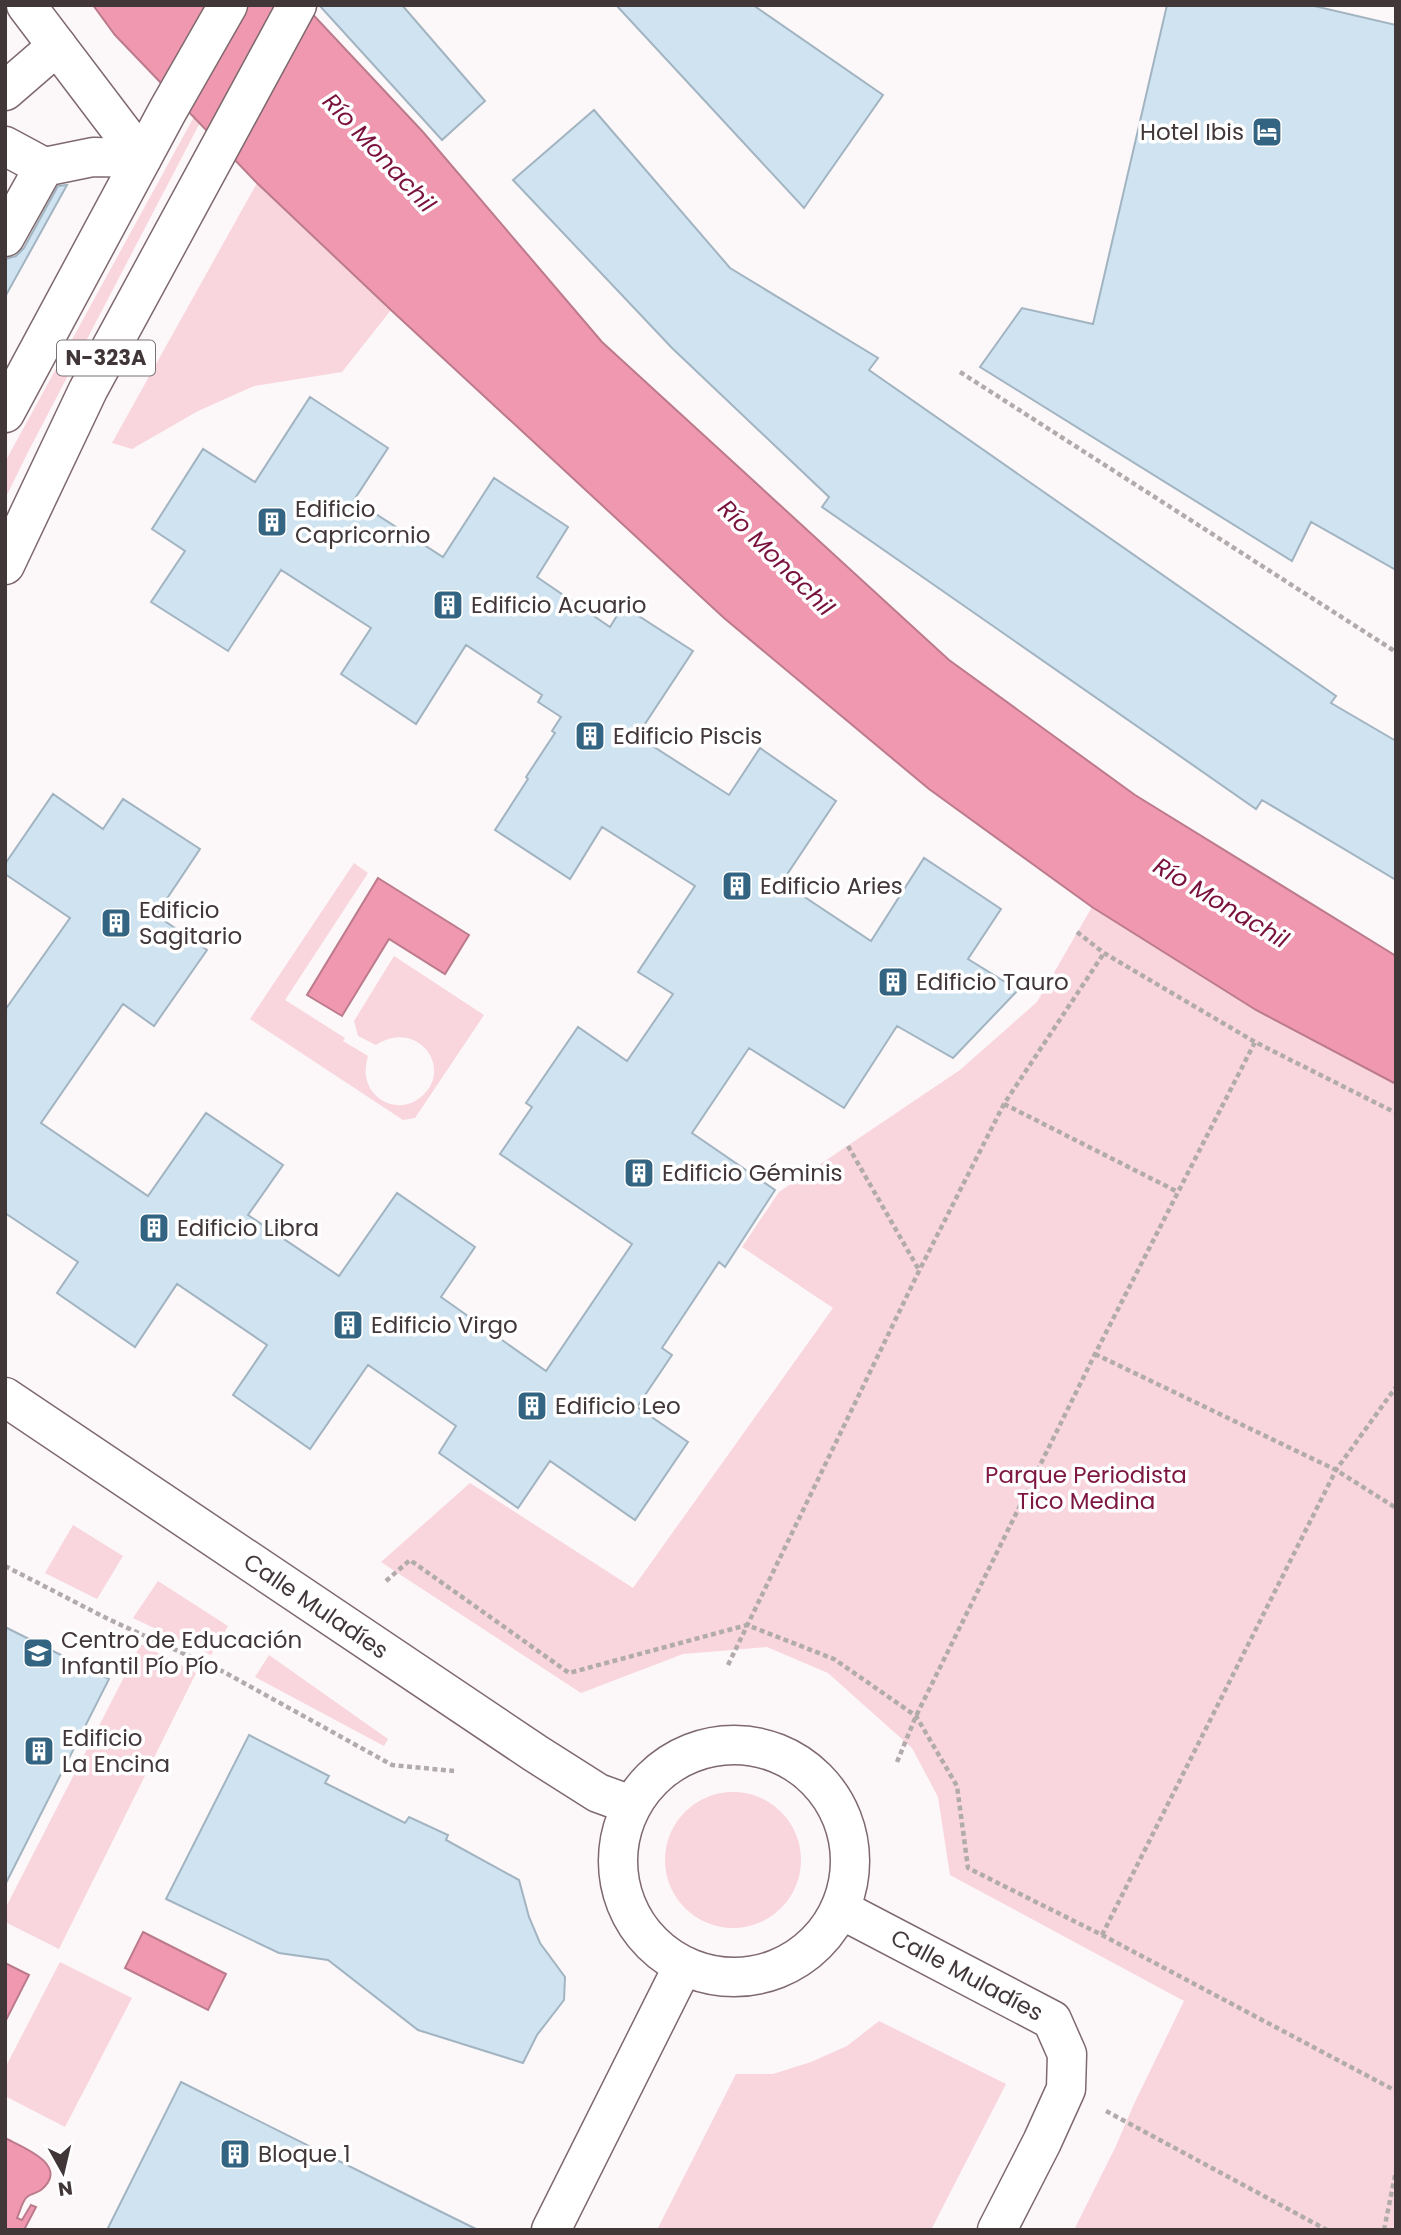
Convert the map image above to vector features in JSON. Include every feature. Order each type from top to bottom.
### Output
[{"type":"street","points":[[26,5],[142,158]]},
{"type":"street","name":"N-323A","points":[[5,413],[168,110],[228,5]]},
{"type":"street","name":"N-323A","points":[[5,565],[88,390],[297,5]]},
{"type":"street","points":[[5,90],[57,46]]},
{"type":"street","points":[[5,146],[44,167],[93,158],[142,158]]},
{"type":"street","points":[[5,237],[44,167]]},
{"type":"street","name":"Calle Muladíes","points":[[5,1397],[535,1753],[598,1793],[631,1805]]},
{"type":"street","points":[[733,1744],[772,1751],[806,1769],[832,1797],[848,1833],[850,1871],[840,1909],[819,1940],[790,1963],[779,1967],[756,1975],[719,1977],[683,1966],[652,1945],[629,1915],[617,1879],[618,1841],[631,1805],[647,1782],[669,1763],[692,1752],[733,1744]]},
{"type":"street","name":"Calle Muladíes","points":[[840,1909],[1052,2020],[1067,2054],[1066,2089],[997,2230]]},
{"type":"street","points":[[551,2230],[683,1966]]},
{"type":"path","points":[[960,372],[1396,652]]},
{"type":"path","points":[[1076,932],[1104,953],[1255,1042],[1396,1112]]},
{"type":"path","points":[[728,1665],[919,1271],[1004,1104],[1104,953]]},
{"type":"path","points":[[897,1762],[916,1716],[1095,1353],[1255,1042]]},
{"type":"path","points":[[1004,1104],[1178,1192]]},
{"type":"path","points":[[848,1146],[919,1271]]},
{"type":"path","points":[[1095,1353],[1336,1470],[1396,1508]]},
{"type":"path","points":[[1102,1935],[1336,1470],[1396,1387]]},
{"type":"path","points":[[386,1581],[410,1560],[569,1673],[747,1625],[834,1659],[916,1716],[957,1786],[968,1868],[1102,1935],[1396,2091]]},
{"type":"path","points":[[5,1566],[108,1619],[223,1671],[392,1765],[454,1771]]},
{"type":"path","points":[[1098,2107],[1327,2230]]},
{"type":"path","points":[[1384,2230],[1396,2171]]},
{"type":"green space","points":[[236,40],[241,44],[5,499],[5,462]]},
{"type":"green space","points":[[257,183],[391,310],[342,372],[254,386],[198,411],[132,449],[112,443]]},
{"type":"green space","points":[[354,863],[368,873],[285,1000],[368,1056],[366,1072],[370,1088],[381,1100],[396,1105],[409,1104],[421,1097],[431,1085],[433,1061],[427,1050],[417,1042],[405,1038],[391,1038],[376,1045],[358,1036],[354,1021],[394,956],[484,1015],[415,1118],[403,1120],[250,1019]]},
{"type":"green space","name":"Parque Periodista Tico Medina","points":[[1092,907],[1256,1010],[1396,1084],[1396,2230],[1074,2230],[1184,2001],[950,1875],[938,1797],[912,1748],[828,1673],[767,1647],[683,1654],[581,1693],[381,1562],[470,1483],[633,1588],[833,1308],[742,1247],[779,1192],[960,1070],[1037,1002]]},
{"type":"green space","points":[[73,1525],[123,1556],[97,1599],[45,1573]]},
{"type":"green space","points":[[158,1581],[228,1626],[211,1655],[133,1618]]},
{"type":"green space","points":[[141,1644],[196,1673],[59,1949],[5,1922],[5,1909]]},
{"type":"green space","points":[[269,1655],[388,1739],[384,1746],[255,1677]]},
{"type":"green space","points":[[733,1792],[759,1797],[781,1812],[796,1834],[801,1860],[796,1886],[781,1908],[759,1923],[733,1928],[707,1923],[685,1908],[670,1886],[665,1860],[670,1834],[685,1812],[707,1797]]},
{"type":"green space","points":[[60,1962],[132,1998],[65,2127],[5,2096],[5,2068]]},
{"type":"green space","points":[[879,2021],[1006,2084],[931,2230],[657,2230],[736,2074],[773,2074],[811,2062],[847,2046]]},
{"type":"water","name":"Río Monachil","points":[[93,5],[304,5],[423,132],[602,342],[949,660],[1135,795],[1396,956],[1396,1084],[1256,1010],[1092,907],[929,789],[724,618],[391,310],[257,183],[115,35]]},
{"type":"water","points":[[378,878],[469,935],[445,974],[389,939],[342,1016],[307,995]]},
{"type":"water","points":[[143,1932],[226,1974],[208,2010],[125,1968]]},
{"type":"water","points":[[5,1963],[29,1975],[5,2022]]},
{"type":"water","points":[[5,2138],[41,2158],[50,2173],[49,2181],[41,2190],[28,2196],[22,2204],[17,2218],[22,2220],[31,2205],[36,2207],[24,2230],[5,2230]]},
{"type":"building","points":[[319,5],[402,5],[485,101],[442,140]]},
{"type":"building","points":[[616,5],[753,5],[883,95],[804,208]]},
{"type":"building","points":[[1167,5],[1310,5],[1396,25],[1396,570],[1311,522],[1292,561],[980,367],[1022,308],[1093,324]]},
{"type":"building","points":[[594,110],[730,268],[878,358],[869,370],[1336,696],[1331,703],[1396,741],[1396,880],[1262,800],[1256,809],[822,507],[829,497],[672,348],[513,180]]},
{"type":"building","points":[[67,185],[5,297],[5,259],[16,256],[24,248],[58,186]]},
{"type":"building","points":[[310,397],[388,448],[354,500],[443,557],[494,478],[568,527],[537,577],[610,627],[623,606],[693,651],[637,736],[729,795],[760,748],[836,801],[782,882],[871,941],[924,858],[1001,909],[968,959],[1018,990],[953,1058],[897,1026],[844,1108],[749,1048],[692,1133],[775,1190],[725,1267],[719,1262],[662,1348],[672,1355],[637,1407],[688,1442],[635,1520],[550,1461],[518,1508],[439,1453],[456,1426],[368,1365],[310,1449],[233,1395],[267,1345],[177,1284],[135,1347],[57,1293],[78,1262],[5,1213],[5,1010],[70,918],[5,874],[5,864],[53,794],[103,829],[123,799],[200,849],[156,915],[207,950],[154,1026],[123,1004],[41,1123],[148,1196],[206,1113],[283,1165],[248,1215],[339,1276],[397,1193],[475,1247],[441,1297],[546,1371],[632,1244],[500,1154],[532,1107],[526,1103],[578,1027],[627,1061],[673,994],[638,972],[695,886],[602,827],[570,879],[495,830],[555,733],[552,731],[561,717],[538,702],[542,695],[466,645],[416,724],[341,674],[371,628],[281,570],[228,651],[151,602],[185,551],[152,529],[203,449],[255,482]]},
{"type":"building","name":"Edificio La Encina","points":[[5,1627],[109,1679],[5,1885]]},
{"type":"building","points":[[249,1735],[329,1776],[325,1783],[405,1823],[409,1817],[448,1835],[446,1840],[519,1880],[529,1917],[540,1943],[565,1977],[564,2000],[537,2035],[523,2063],[418,2030],[328,1960],[279,1953],[166,1899]]},
{"type":"building","name":"Bloque 1","points":[[181,2082],[391,2187],[478,2230],[107,2230]]},
{"type":"place","name":"Hotel Ibis","points":[[1267,132]]},
{"type":"place","name":"Edificio Capricornio","points":[[272,522]]},
{"type":"place","name":"Edificio Acuario","points":[[448,605]]},
{"type":"place","name":"Edificio Piscis","points":[[590,736]]},
{"type":"place","name":"Edificio Aries","points":[[737,886]]},
{"type":"place","name":"Edificio Sagitario","points":[[116,923]]},
{"type":"place","name":"Edificio Tauro","points":[[893,982]]},
{"type":"place","name":"Edificio Géminis","points":[[639,1173]]},
{"type":"place","name":"Edificio Libra","points":[[154,1228]]},
{"type":"place","name":"Edificio Virgo","points":[[348,1325]]},
{"type":"place","name":"Edificio Leo","points":[[532,1406]]},
{"type":"place","name":"Centro de Educación Infantil Pío Pío","points":[[38,1653]]},
{"type":"place","name":"Edificio La Encina","points":[[39,1751]]},
{"type":"place","name":"Bloque 1","points":[[235,2154]]}]
